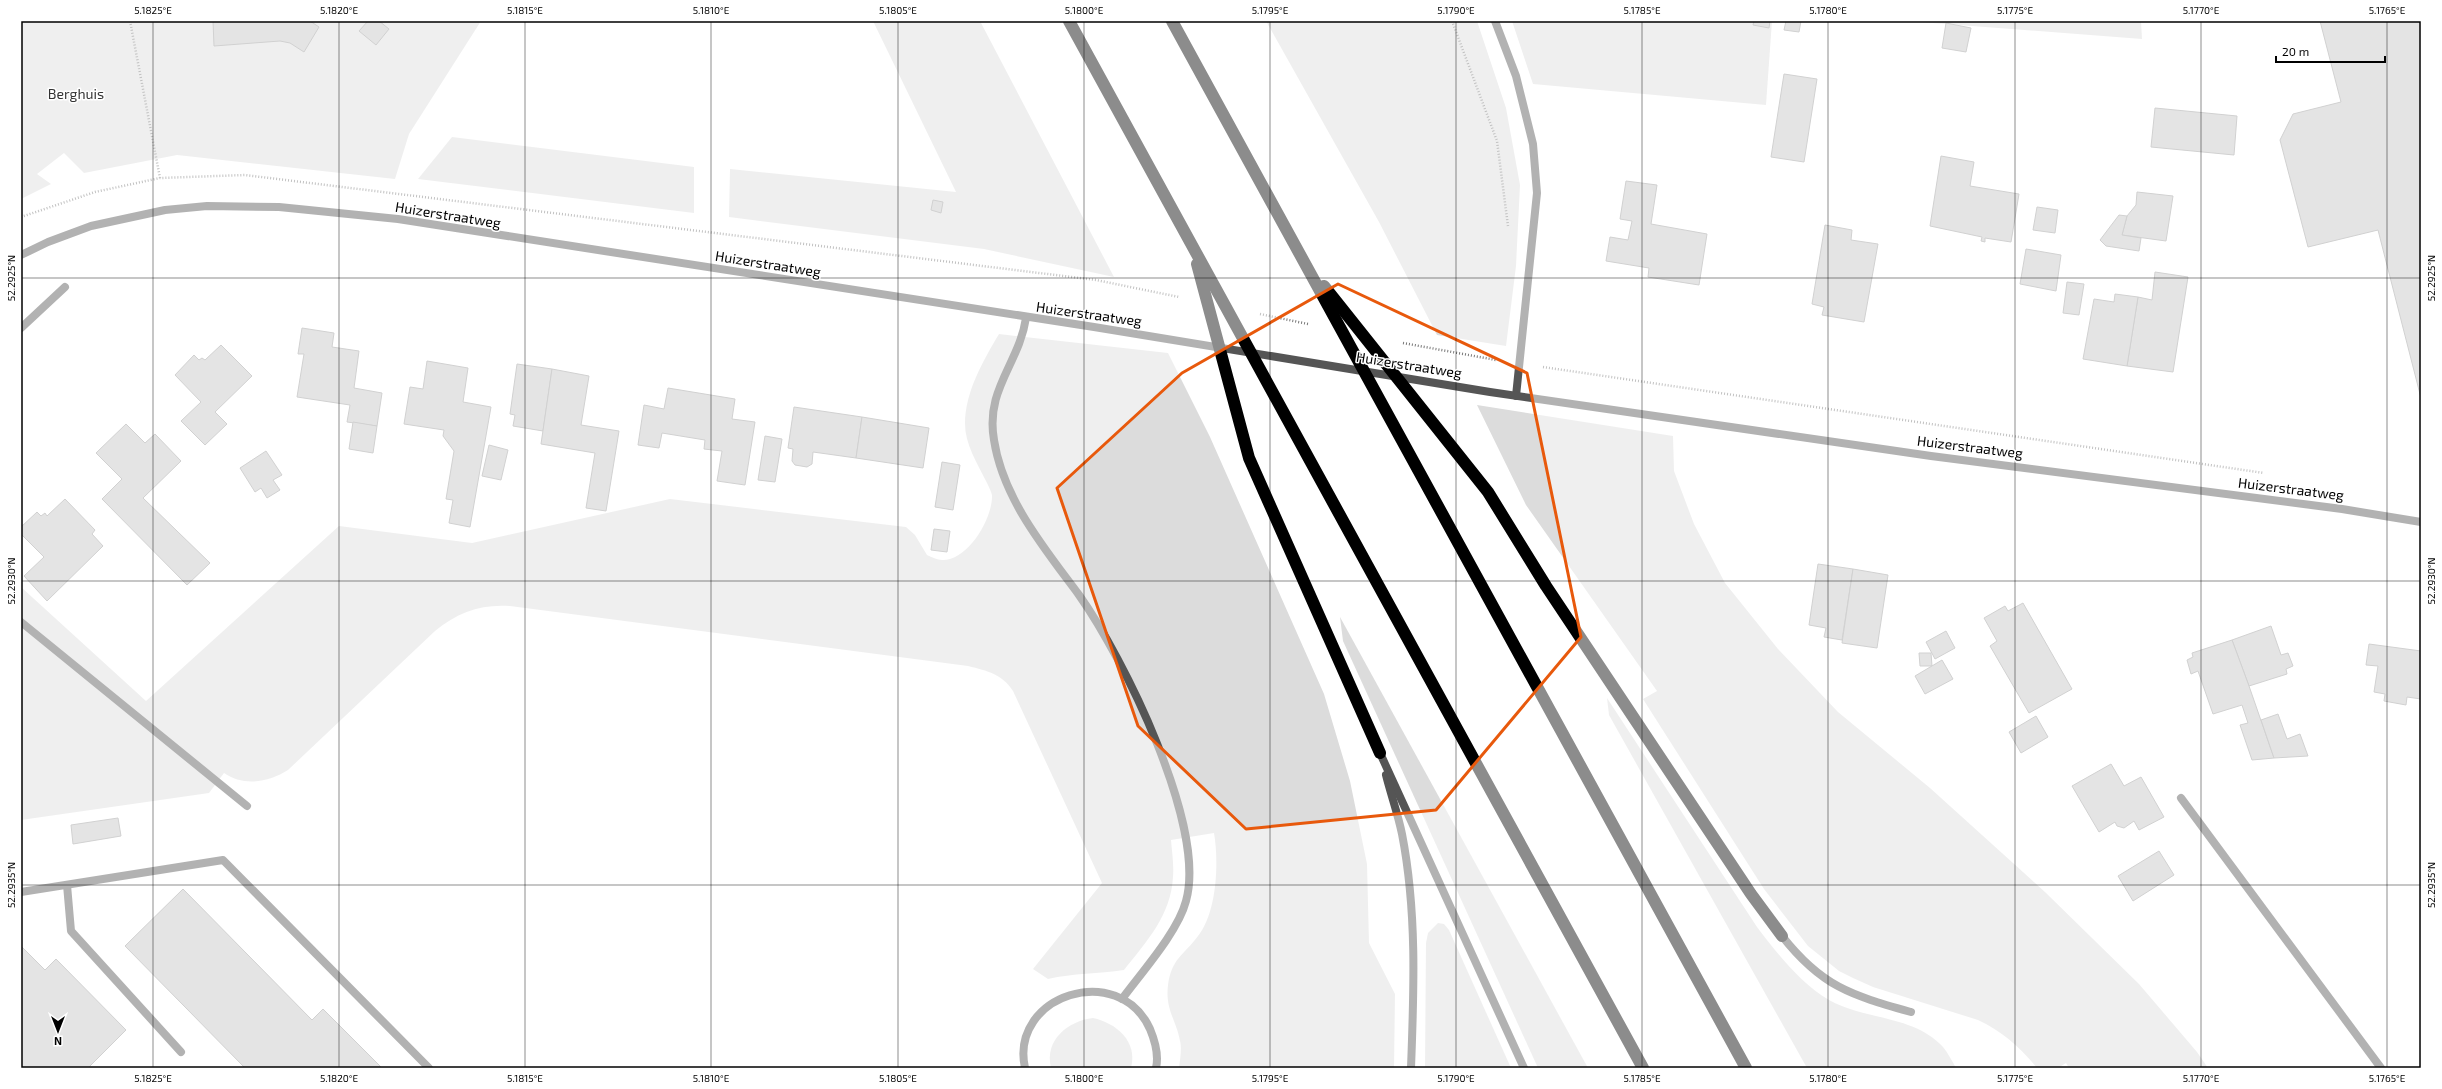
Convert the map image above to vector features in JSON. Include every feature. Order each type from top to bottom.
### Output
[{"type":"highway","points":[[1069,21],[1643,1068]]},
{"type":"highway","points":[[1172,21],[1746,1068]]},
{"type":"highway","points":[[1192,244],[1249,458],[1380,753]]},
{"type":"highway","points":[[1304,260],[1488,492],[1546,586],[1751,894],[1782,936]]},
{"type":"street","points":[[1495,21],[1516,76],[1533,144],[1537,193],[1516,396]]},
{"type":"street","name":"Huizerstraatweg","points":[[21,255],[48,242],[91,226],[165,210],[207,206],[279,207],[398,220],[1026,318],[1102,328],[1516,396],[1931,456],[2342,508],[2421,522]]},
{"type":"street","points":[[21,328],[65,288]]},
{"type":"street","points":[[1026,318],[1023,337],[996,392],[992,418],[993,439],[998,461],[1025,519],[1103,631],[1137,700],[1177,799],[1188,848],[1190,880],[1186,903],[1173,929],[1122,999]]},
{"type":"street","points":[[21,622],[247,806]]},
{"type":"street","points":[[1380,753],[1402,834],[1409,892],[1414,952],[1411,1068]]},
{"type":"street","points":[[1380,753],[1524,1068]]},
{"type":"street","points":[[2181,798],[2381,1068]]},
{"type":"street","points":[[21,892],[223,860],[429,1068]]},
{"type":"street","points":[[67,885],[71,931],[181,1052]]},
{"type":"street","points":[[1782,936],[1810,968],[1842,991],[1911,1012]]},
{"type":"street","points":[[1025,1068],[1024,1061],[1026,1040],[1035,1020],[1050,1005],[1069,994],[1090,991],[1111,994],[1131,1003],[1146,1020],[1155,1040],[1156,1068]]},
{"type":"path","points":[[130,21],[160,178]]},
{"type":"path","points":[[1452,21],[1497,141],[1510,234]]},
{"type":"highlighted area","points":[[1338,284],[1527,373],[1581,637],[1436,810],[1246,829],[1138,726],[1057,488],[1182,373]]},
{"type":"green space","name":"Berghuis","points":[[21,21],[481,21],[409,134],[395,179],[177,155],[84,173],[64,153],[37,174],[51,184],[21,199]]},
{"type":"green space","points":[[873,21],[980,21],[1114,277],[984,249],[729,217],[730,169],[956,192]]},
{"type":"green space","points":[[1266,21],[1477,21],[1506,108],[1520,185],[1516,266],[1506,346],[1437,335],[1379,222]]},
{"type":"green space","points":[[1512,21],[1772,21],[1766,105],[1533,84]]},
{"type":"green space","points":[[1907,21],[2141,21],[2142,39]]},
{"type":"green space","points":[[452,137],[694,167],[694,213],[418,179]]},
{"type":"green space","points":[[999,334],[1168,353],[1210,437],[1324,694],[1350,781],[1367,864],[1369,943],[1395,994],[1394,1068],[1179,1068],[1181,1044],[1169,1008],[1167,994],[1168,985],[1175,963],[1198,936],[1204,926],[1213,901],[1216,872],[1216,845],[1214,833],[1171,840],[1173,872],[1168,903],[1163,915],[1149,938],[1124,970],[1048,979],[1033,969],[1102,883],[1013,691],[1009,685],[994,674],[968,666],[510,606],[489,606],[461,614],[435,631],[288,770],[273,778],[248,781],[240,780],[224,773],[209,793],[21,820],[21,587],[146,701],[339,526],[472,543],[670,499],[906,527],[915,535],[927,555],[940,560],[952,558],[961,554],[970,546],[983,526],[991,504],[992,493],[969,446],[965,424],[968,400],[976,377]]},
{"type":"green space","points":[[1477,405],[1673,436],[1674,471],[1694,524],[1725,583],[1778,649],[1838,712],[1930,788],[2045,892],[2139,984],[2197,1052],[2208,1068],[2069,1068],[2066,1063],[2058,1068],[2037,1068],[2024,1053],[2010,1041],[1978,1020],[1873,987],[1839,971],[1808,946],[1764,889],[1643,699],[1657,691],[1526,505]]},
{"type":"green space","points":[[1340,617],[1588,1068],[1538,1068],[1343,641]]},
{"type":"green space","points":[[1607,698],[1757,927],[1790,967],[1808,985],[1829,1000],[1858,1011],[1903,1023],[1918,1029],[1943,1047],[1956,1068],[1807,1068],[1609,715]]},
{"type":"green space","points":[[1438,923],[1444,924],[1449,930],[1511,1068],[1425,1068],[1426,943],[1428,933]]},
{"type":"green space","points":[[1093,1018],[1110,1024],[1123,1035],[1131,1050],[1131,1068],[1051,1068],[1051,1049],[1060,1034],[1075,1023]]},
{"type":"building","points":[[213,21],[310,21],[319,27],[304,52],[290,43],[280,41],[214,46]]},
{"type":"building","points":[[368,21],[379,21],[389,29],[376,45],[359,31]]},
{"type":"building","points":[[1754,21],[1770,21],[1769,28],[1753,25]]},
{"type":"building","points":[[1786,21],[1801,21],[1799,32],[1784,30]]},
{"type":"building","points":[[2320,21],[2421,21],[2421,398],[2378,230],[2308,247],[2280,140],[2293,114],[2341,102]]},
{"type":"building","points":[[1946,23],[1971,28],[1966,52],[1942,48]]},
{"type":"building","points":[[1784,74],[1817,79],[1804,162],[1771,157]]},
{"type":"building","points":[[2155,108],[2237,116],[2234,155],[2151,147]]},
{"type":"building","points":[[1941,156],[1974,162],[1970,186],[2019,194],[2011,242],[1985,238],[1985,242],[1981,241],[1982,237],[1930,226]]},
{"type":"building","points":[[1626,181],[1657,185],[1651,224],[1707,234],[1699,285],[1648,277],[1649,268],[1606,261],[1610,237],[1628,240],[1632,221],[1620,219]]},
{"type":"building","points":[[2137,192],[2173,196],[2166,241],[2122,235],[2127,216],[2136,205]]},
{"type":"building","points":[[933,200],[943,202],[941,213],[931,210]]},
{"type":"building","points":[[2037,207],[2058,210],[2055,233],[2033,230]]},
{"type":"building","points":[[2119,215],[2127,216],[2122,235],[2141,238],[2139,251],[2106,246],[2100,240]]},
{"type":"building","points":[[1825,225],[1852,230],[1851,240],[1878,244],[1864,322],[1822,315],[1824,307],[1812,304]]},
{"type":"building","points":[[2026,249],[2061,255],[2056,291],[2020,284]]},
{"type":"building","points":[[2155,272],[2188,277],[2173,372],[2127,366],[2138,297],[2152,300]]},
{"type":"building","points":[[2067,282],[2084,284],[2079,315],[2063,313]]},
{"type":"building","points":[[2115,294],[2138,297],[2127,366],[2083,359],[2094,299],[2114,302]]},
{"type":"building","points":[[302,328],[334,333],[332,347],[359,351],[354,388],[382,393],[377,426],[347,422],[350,405],[297,397],[304,354],[298,354]]},
{"type":"building","points":[[221,345],[252,376],[215,412],[227,424],[205,445],[181,421],[201,402],[175,375],[194,355],[199,360],[202,358],[205,360]]},
{"type":"building","points":[[427,361],[468,368],[463,402],[491,407],[470,527],[449,523],[453,500],[446,499],[454,451],[443,436],[444,430],[404,424],[410,387],[423,389]]},
{"type":"building","points":[[517,364],[552,369],[543,431],[513,426],[515,415],[510,414]]},
{"type":"building","points":[[552,369],[589,376],[581,425],[619,431],[606,511],[586,508],[595,453],[541,444]]},
{"type":"building","points":[[668,388],[735,399],[732,419],[755,422],[745,485],[717,481],[722,451],[704,449],[705,440],[662,433],[659,448],[638,445],[644,405],[664,409]]},
{"type":"building","points":[[794,407],[862,417],[856,458],[813,452],[812,464],[807,467],[795,465],[792,461],[793,449],[788,448]]},
{"type":"building","points":[[862,417],[929,428],[923,468],[856,458]]},
{"type":"building","points":[[353,422],[377,426],[373,453],[349,449]]},
{"type":"building","points":[[126,424],[145,443],[155,434],[181,461],[143,498],[210,563],[187,585],[102,499],[122,479],[96,453]]},
{"type":"building","points":[[765,436],[782,439],[775,482],[758,480]]},
{"type":"building","points":[[489,445],[508,450],[501,480],[482,476]]},
{"type":"building","points":[[266,451],[282,475],[273,480],[280,490],[267,498],[261,488],[255,492],[240,468]]},
{"type":"building","points":[[942,462],[960,465],[953,510],[935,507]]},
{"type":"building","points":[[65,499],[95,530],[92,534],[103,546],[47,601],[24,576],[44,557],[21,534],[21,527],[37,512],[41,516],[45,513],[47,516]]},
{"type":"building","points":[[934,529],[950,531],[947,552],[931,550]]},
{"type":"building","points":[[1818,564],[1853,569],[1842,640],[1824,637],[1826,628],[1809,625]]},
{"type":"building","points":[[1853,569],[1888,575],[1877,648],[1842,643]]},
{"type":"building","points":[[2023,603],[2072,689],[2029,713],[1990,646],[1997,641],[1984,618],[2005,606],[2008,611]]},
{"type":"building","points":[[2271,626],[2281,655],[2288,653],[2293,666],[2286,669],[2287,674],[2249,686],[2232,640]]},
{"type":"building","points":[[1946,631],[1955,648],[1935,659],[1926,642]]},
{"type":"building","points":[[2232,640],[2274,758],[2252,760],[2240,725],[2248,723],[2242,705],[2213,714],[2198,671],[2191,674],[2187,660],[2193,657],[2192,653]]},
{"type":"building","points":[[2369,644],[2421,651],[2421,699],[2407,697],[2406,705],[2384,701],[2385,694],[2374,692],[2378,666],[2366,665]]},
{"type":"building","points":[[1919,653],[1931,653],[1932,666],[1920,666]]},
{"type":"building","points":[[1942,660],[1953,679],[1925,694],[1915,676]]},
{"type":"building","points":[[2278,714],[2287,739],[2300,734],[2308,756],[2274,758],[2261,720]]},
{"type":"building","points":[[2036,716],[2048,737],[2021,753],[2009,732]]},
{"type":"building","points":[[2111,764],[2124,786],[2141,777],[2164,817],[2139,830],[2134,821],[2124,828],[2117,826],[2115,822],[2099,832],[2072,786]]},
{"type":"building","points":[[118,818],[121,836],[73,844],[71,825]]},
{"type":"building","points":[[2159,851],[2174,875],[2133,901],[2118,876]]},
{"type":"building","points":[[183,889],[312,1020],[323,1009],[381,1067],[245,1068],[125,946]]},
{"type":"building","points":[[21,946],[45,970],[56,959],[126,1030],[88,1068],[21,1068]]}]
